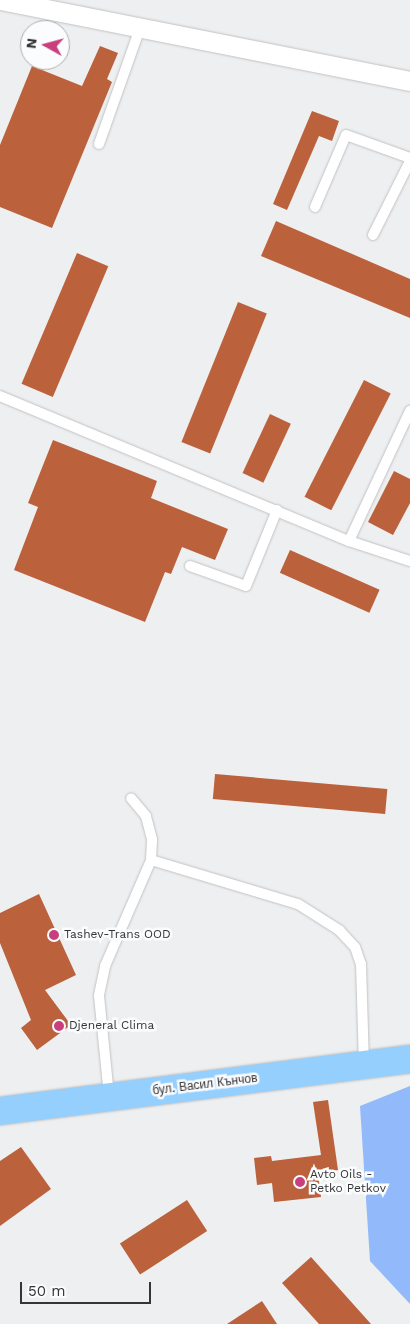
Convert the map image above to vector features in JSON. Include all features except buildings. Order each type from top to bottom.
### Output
[{"type":"main road","name":"бул. Васил Кънчов","points":[[0,1112],[410,1059]]},
{"type":"street","points":[[1,0],[410,81]]},
{"type":"lane","points":[[100,144],[140,28]]},
{"type":"lane","points":[[315,207],[346,134],[410,160],[373,235]]},
{"type":"lane","points":[[0,396],[349,541],[410,561]]},
{"type":"lane","points":[[349,541],[410,411]]},
{"type":"lane","points":[[190,566],[246,586],[277,510]]},
{"type":"lane","points":[[110,1097],[99,995],[104,966],[151,860],[152,839],[146,816],[131,798]]},
{"type":"lane","points":[[151,860],[298,904],[339,930],[355,947],[361,964],[364,1065]]},
{"type":"shaded area","points":[[410,1086],[410,1304],[370,1261],[360,1106]]},
{"type":"place","name":"Tashev-Trans OOD","points":[[54,935]]},
{"type":"place","name":"Djeneral Clima","points":[[59,1026]]},
{"type":"place","name":"Avto Oils - Petko Petkov","points":[[300,1182]]}]
